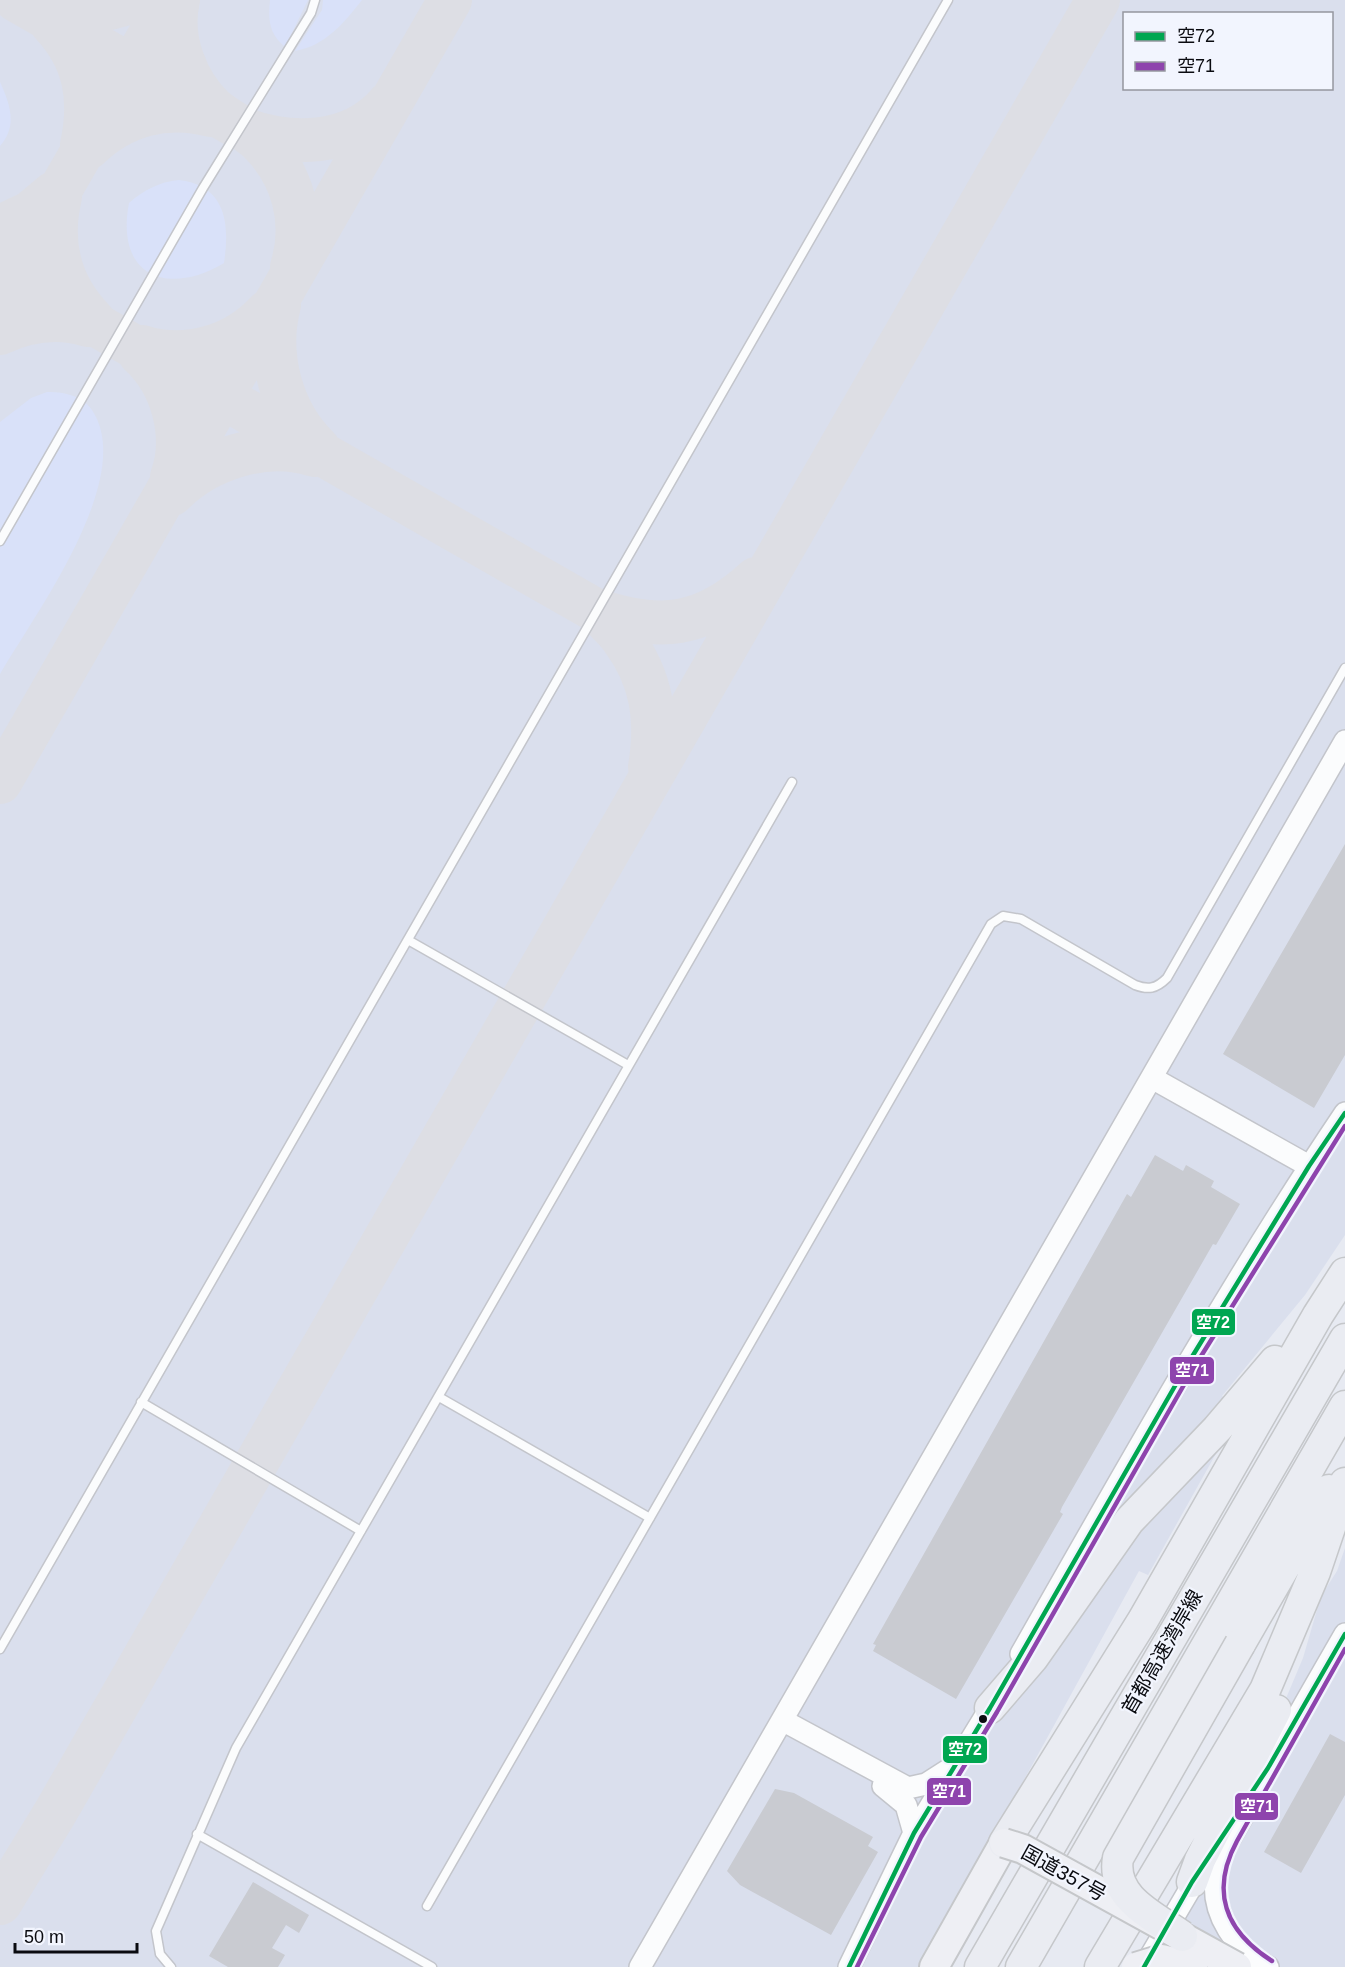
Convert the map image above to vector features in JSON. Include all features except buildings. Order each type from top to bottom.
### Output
[{"type":"highway","points":[[934,1967],[1004,1843],[1168,1578],[1318,1315],[1345,1273]]},
{"type":"highway","points":[[990,1708],[1033,1658],[1110,1546],[1149,1497],[1217,1429],[1318,1315]]},
{"type":"highway","name":"首都高速湾岸線","points":[[980,1967],[1345,1339]]},
{"type":"highway","name":"首都高速湾岸線","points":[[1021,1967],[1345,1406]]},
{"type":"highway","points":[[1182,1936],[1137,1904],[1125,1892],[1117,1876],[1118,1858],[1345,1465]]},
{"type":"highway","points":[[1100,1967],[1265,1690],[1315,1572],[1345,1483]]},
{"type":"highway","points":[[1192,1881],[1200,1860],[1282,1698],[1310,1609],[1315,1572]]},
{"type":"highway","name":"国道357号","points":[[1004,1843],[1023,1848],[1145,1919],[1182,1936],[1237,1967]]},
{"type":"highway","name":"国道357号","points":[[1004,1843],[1017,1859],[1204,1967]]},
{"type":"highway","points":[[1136,1967],[1162,1959],[1192,1967]]},
{"type":"street","points":[[640,1967],[1345,741]]},
{"type":"street","points":[[1152,1078],[1309,1166]]},
{"type":"street","points":[[849,1967],[914,1833],[990,1708],[1187,1365],[1309,1166],[1345,1113]]},
{"type":"street","points":[[1268,1967],[1236,1942],[1228,1931],[1218,1906],[1215,1890],[1218,1864],[1268,1768],[1345,1634]]},
{"type":"street","points":[[780,1724],[908,1788],[939,1778],[956,1764]]},
{"type":"street","points":[[780,1724],[902,1799],[909,1811],[914,1833]]},
{"type":"street","points":[[1144,1967],[1192,1881],[1268,1768]]},
{"type":"lane","points":[[0,541],[203,188],[311,14],[315,0]]},
{"type":"lane","points":[[0,1649],[948,0]]},
{"type":"lane","points":[[427,1906],[991,924],[1003,916],[1021,919],[1135,985],[1151,989],[1160,985],[1167,978],[1345,668]]},
{"type":"lane","points":[[171,1967],[160,1954],[156,1930],[236,1748],[792,782]]},
{"type":"lane","points":[[408,940],[628,1065]]},
{"type":"lane","points":[[439,1397],[650,1518]]},
{"type":"lane","points":[[141,1402],[362,1530]]},
{"type":"lane","points":[[197,1834],[432,1967]]},
{"type":"shaded area","points":[[0,0],[1345,0],[1345,1235],[1305,1295],[1222,1396],[1226,1399],[1227,1434],[1148,1575],[1139,1571],[921,1967],[0,1967]]},
{"type":"shaded area","points":[[270,0],[308,0],[285,47],[276,37],[271,26]]},
{"type":"shaded area","points":[[323,0],[362,0],[341,25],[325,39],[295,51],[322,10]]},
{"type":"shaded area","points":[[0,82],[7,98],[11,123],[6,138],[0,146]]},
{"type":"shaded area","points":[[179,180],[207,190],[221,209],[226,234],[224,263],[203,273],[183,278],[165,278],[150,273],[138,263],[130,248],[127,228],[129,203],[152,187]]},
{"type":"shaded area","points":[[47,392],[76,397],[92,410],[103,445],[100,478],[90,513],[74,549],[55,585],[0,674],[0,422],[31,398]]},
{"type":"shaded area","points":[[1345,1548],[1345,1967],[1136,1967],[1268,1741],[1303,1658],[1321,1596],[1337,1571]]},
{"type":"taxiway","points":[[16,0],[240,128],[259,134],[299,140],[338,136],[356,129],[388,104]]},
{"type":"taxiway","points":[[37,6],[61,11],[86,12],[111,8],[135,0]]},
{"type":"taxiway","points":[[0,294],[170,0]]},
{"type":"taxiway","points":[[178,0],[176,15],[178,44],[182,59],[195,86],[214,109],[259,141],[271,154],[288,184],[294,200],[298,233],[292,267]]},
{"type":"taxiway","points":[[0,782],[450,0]]},
{"type":"taxiway","points":[[0,1903],[55,1813],[1098,0]]},
{"type":"taxiway","points":[[52,24],[72,51],[83,80],[86,112],[82,145]]},
{"type":"taxiway","points":[[88,148],[115,127],[145,115],[178,110],[211,115]]},
{"type":"taxiway","points":[[0,227],[30,213],[54,193]]},
{"type":"taxiway","points":[[60,197],[56,231],[60,263],[72,293],[93,320]]},
{"type":"taxiway","points":[[0,270],[597,611],[622,638],[640,668],[646,684],[653,716],[650,767]]},
{"type":"taxiway","points":[[279,305],[274,343],[280,382],[294,418],[318,448]]},
{"type":"taxiway","points":[[142,347],[176,352],[210,348],[241,334],[267,312]]},
{"type":"taxiway","points":[[0,333],[33,322],[55,320],[88,325]]},
{"type":"taxiway","points":[[140,354],[161,380],[174,411],[178,444],[172,477]]},
{"type":"taxiway","points":[[172,494],[202,471],[238,455],[276,449],[314,455]]},
{"type":"taxiway","points":[[593,609],[639,621],[660,623],[679,621],[717,608],[756,579]]},
{"type":"transit line","name":"空72","points":[[849,1967],[914,1833],[990,1708],[1187,1365],[1309,1166],[1345,1113]]},
{"type":"transit line","name":"空71","points":[[857,1967],[921,1837],[997,1712],[1193,1369],[1345,1126]]},
{"type":"transit line","name":"空72","points":[[1144,1967],[1192,1882],[1268,1768],[1345,1634]]},
{"type":"transit line","name":"空71","points":[[1272,1961],[1243,1937],[1233,1923],[1224,1893],[1224,1877],[1237,1841],[1345,1649]]}]
